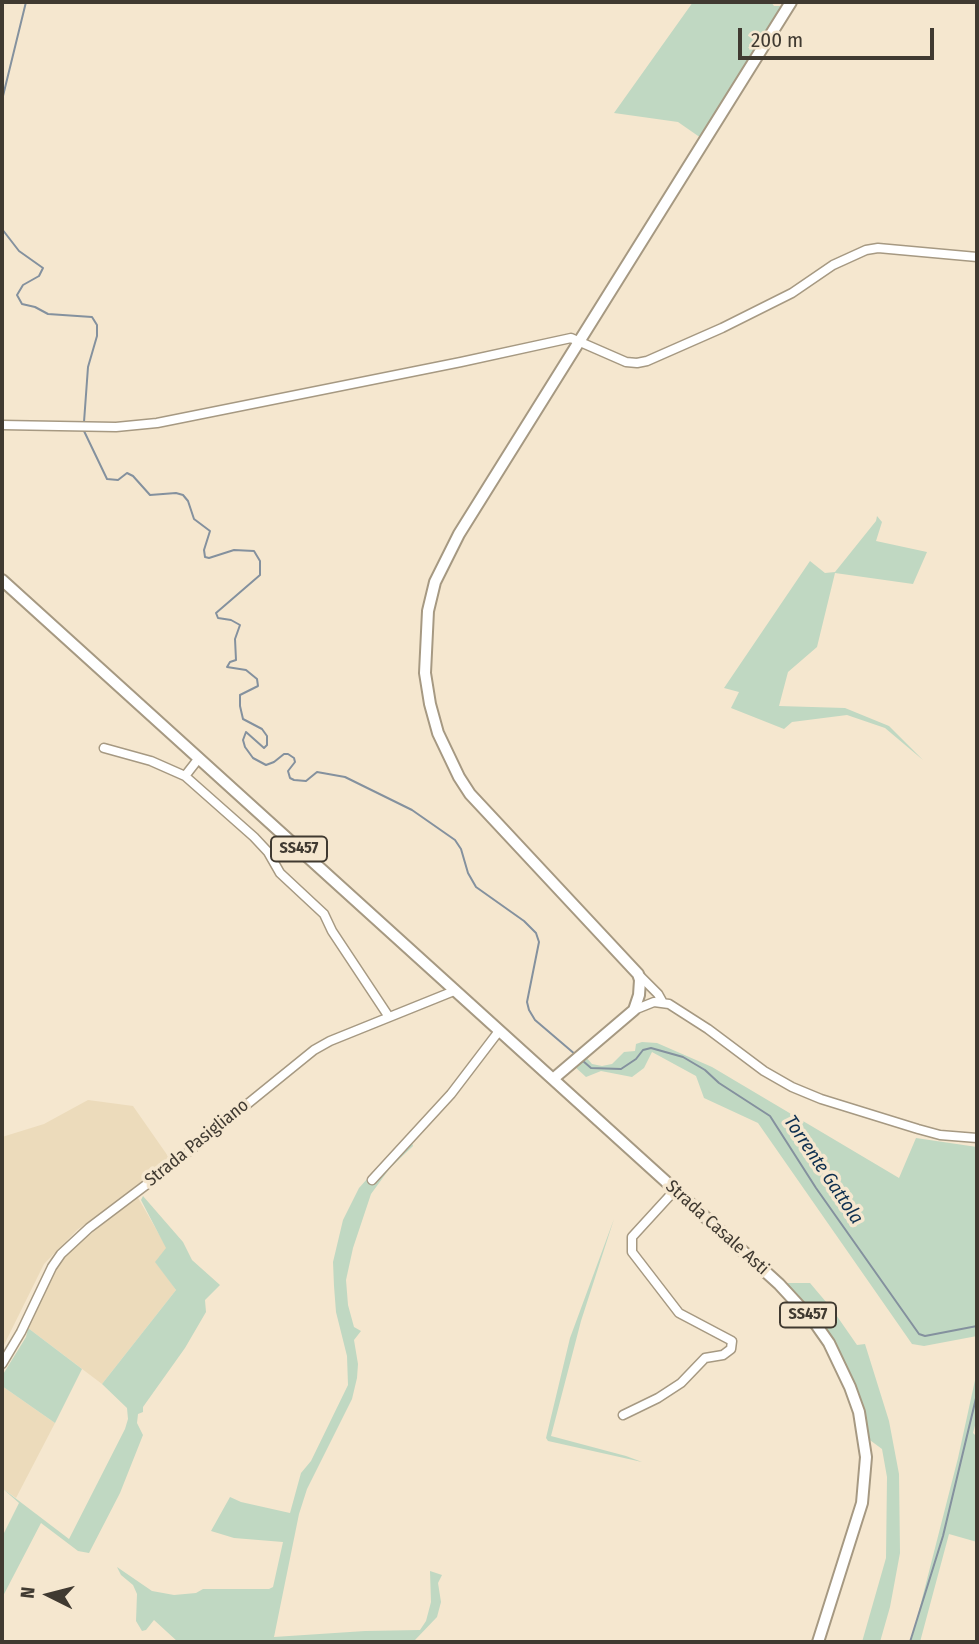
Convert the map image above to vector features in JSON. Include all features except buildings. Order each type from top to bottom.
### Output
[{"type":"main road","points":[[552,1079],[634,1010],[640,984],[638,974],[470,794],[459,777],[438,733],[425,673],[428,611],[435,582],[459,534],[791,2]]},
{"type":"main road","name":"SS457","points":[[2,580],[552,1079]]},
{"type":"main road","name":"Strada Casale Asti","points":[[552,1079],[779,1284],[815,1323],[842,1366],[859,1412],[866,1457],[862,1503],[818,1642]]},
{"type":"street","points":[[2,425],[93,426],[158,423],[570,338],[626,362],[637,363],[722,328],[792,293],[833,265],[866,250],[887,249],[977,257]]},
{"type":"street","points":[[104,748],[151,761],[185,776],[254,837],[268,852],[280,873],[324,914],[389,1017]]},
{"type":"street","points":[[185,776],[199,758]]},
{"type":"street","points":[[638,974],[660,996],[663,1003]]},
{"type":"street","name":"Strada Pasigliano","points":[[2,1364],[52,1267],[75,1240],[314,1050],[454,991]]},
{"type":"street","points":[[634,1010],[649,1003],[675,1006],[764,1071],[792,1087],[821,1099],[918,1129],[940,1135],[977,1138]]},
{"type":"street","points":[[372,1180],[451,1094],[499,1031]]},
{"type":"street","points":[[623,1415],[659,1398],[681,1383],[705,1358],[723,1355],[731,1349],[732,1340],[679,1313],[632,1252],[632,1237],[675,1190]]},
{"type":"shaded area","points":[[88,1100],[133,1106],[170,1159],[135,1189],[77,1230],[44,1264],[2,1349],[2,1137],[44,1124]]},
{"type":"shaded area","points":[[137,1196],[167,1248],[156,1262],[176,1290],[102,1384],[28,1328],[55,1270],[69,1252]]},
{"type":"shaded area","points":[[2,1386],[55,1423],[16,1498],[2,1488]]},
{"type":"green space","points":[[693,2],[771,2],[783,9],[701,138],[678,122],[614,113]]},
{"type":"green space","points":[[877,516],[882,522],[876,541],[927,552],[913,584],[835,573],[817,647],[788,672],[779,706],[845,708],[889,726],[923,760],[885,728],[847,715],[792,722],[784,729],[731,708],[739,692],[724,688],[810,561],[825,573],[835,572],[876,521]]},
{"type":"green space","points":[[657,1043],[712,1067],[899,1178],[916,1138],[977,1147],[977,1336],[924,1346],[912,1344],[758,1123],[704,1098],[696,1076],[652,1052],[644,1068],[632,1077],[601,1071],[586,1077],[574,1066],[586,1057],[592,1064],[612,1064],[624,1052],[635,1051],[636,1044]]},
{"type":"green space","points":[[410,1135],[413,1146],[390,1168],[371,1194],[353,1248],[346,1280],[348,1305],[354,1327],[361,1331],[354,1340],[357,1378],[352,1399],[307,1489],[299,1514],[274,1637],[420,1630],[426,1621],[431,1602],[430,1571],[442,1575],[438,1583],[441,1602],[437,1617],[416,1642],[178,1642],[154,1620],[142,1631],[136,1621],[137,1594],[133,1585],[121,1575],[117,1567],[152,1591],[174,1595],[196,1593],[203,1589],[273,1587],[283,1542],[234,1538],[211,1531],[230,1497],[290,1513],[301,1473],[311,1461],[348,1385],[347,1356],[336,1312],[333,1262],[343,1220],[359,1188]]},
{"type":"green space","points":[[143,1196],[183,1242],[192,1260],[220,1285],[205,1300],[206,1312],[185,1348],[143,1407],[143,1412],[138,1414],[137,1423],[143,1435],[120,1493],[89,1553],[78,1551],[41,1523],[2,1598],[2,1537],[19,1503],[2,1488],[69,1539],[128,1419],[127,1408],[102,1384],[176,1290],[155,1262],[166,1248],[141,1200]]},
{"type":"green space","points":[[614,1219],[581,1321],[551,1436],[642,1462],[548,1441],[546,1438],[570,1338]]},
{"type":"green space","points":[[810,1283],[857,1345],[865,1344],[889,1421],[899,1474],[900,1553],[880,1642],[862,1642],[886,1558],[887,1477],[882,1449],[863,1435],[842,1366],[779,1284]]},
{"type":"green space","points":[[28,1328],[82,1369],[55,1423],[2,1386],[2,1376],[26,1337]]},
{"type":"green space","points":[[977,1371],[977,1418],[973,1433],[977,1437],[977,1542],[949,1534],[920,1642],[911,1642],[958,1458]]},
{"type":"waterway","name":"Torrente Gattola","points":[[2,100],[26,2]]},
{"type":"waterway","name":"Torrente Gattola","points":[[2,229],[19,251],[43,268],[39,276],[23,285],[17,295],[22,304],[48,314],[92,317],[97,325],[97,336],[88,367],[84,422]]},
{"type":"waterway","name":"Torrente Gattola","points":[[84,431],[107,479],[118,480],[127,473],[150,495],[183,495],[194,519],[210,531],[204,550],[205,557],[234,550],[254,551],[260,561],[260,575],[216,613],[218,618],[240,625],[235,639],[236,660],[230,662],[227,667],[246,670],[257,679],[258,686],[240,695],[243,719],[262,729],[267,736],[267,745],[264,748],[246,732],[243,740],[253,758],[266,765],[288,754],[295,762],[288,771],[290,778],[294,780],[306,781],[317,772],[345,777],[412,810],[455,840],[476,887],[524,921],[536,933],[539,942],[527,1002],[529,1010],[535,1020],[576,1055]]},
{"type":"waterway","name":"Torrente Gattola","points":[[583,1061],[591,1068],[621,1069],[636,1059],[643,1050],[651,1048],[683,1057],[705,1070],[719,1083],[770,1116],[816,1188],[919,1334],[925,1336],[977,1326]]},
{"type":"waterway","name":"Torrente Gattola","points":[[910,1642],[943,1536],[977,1394]]}]
